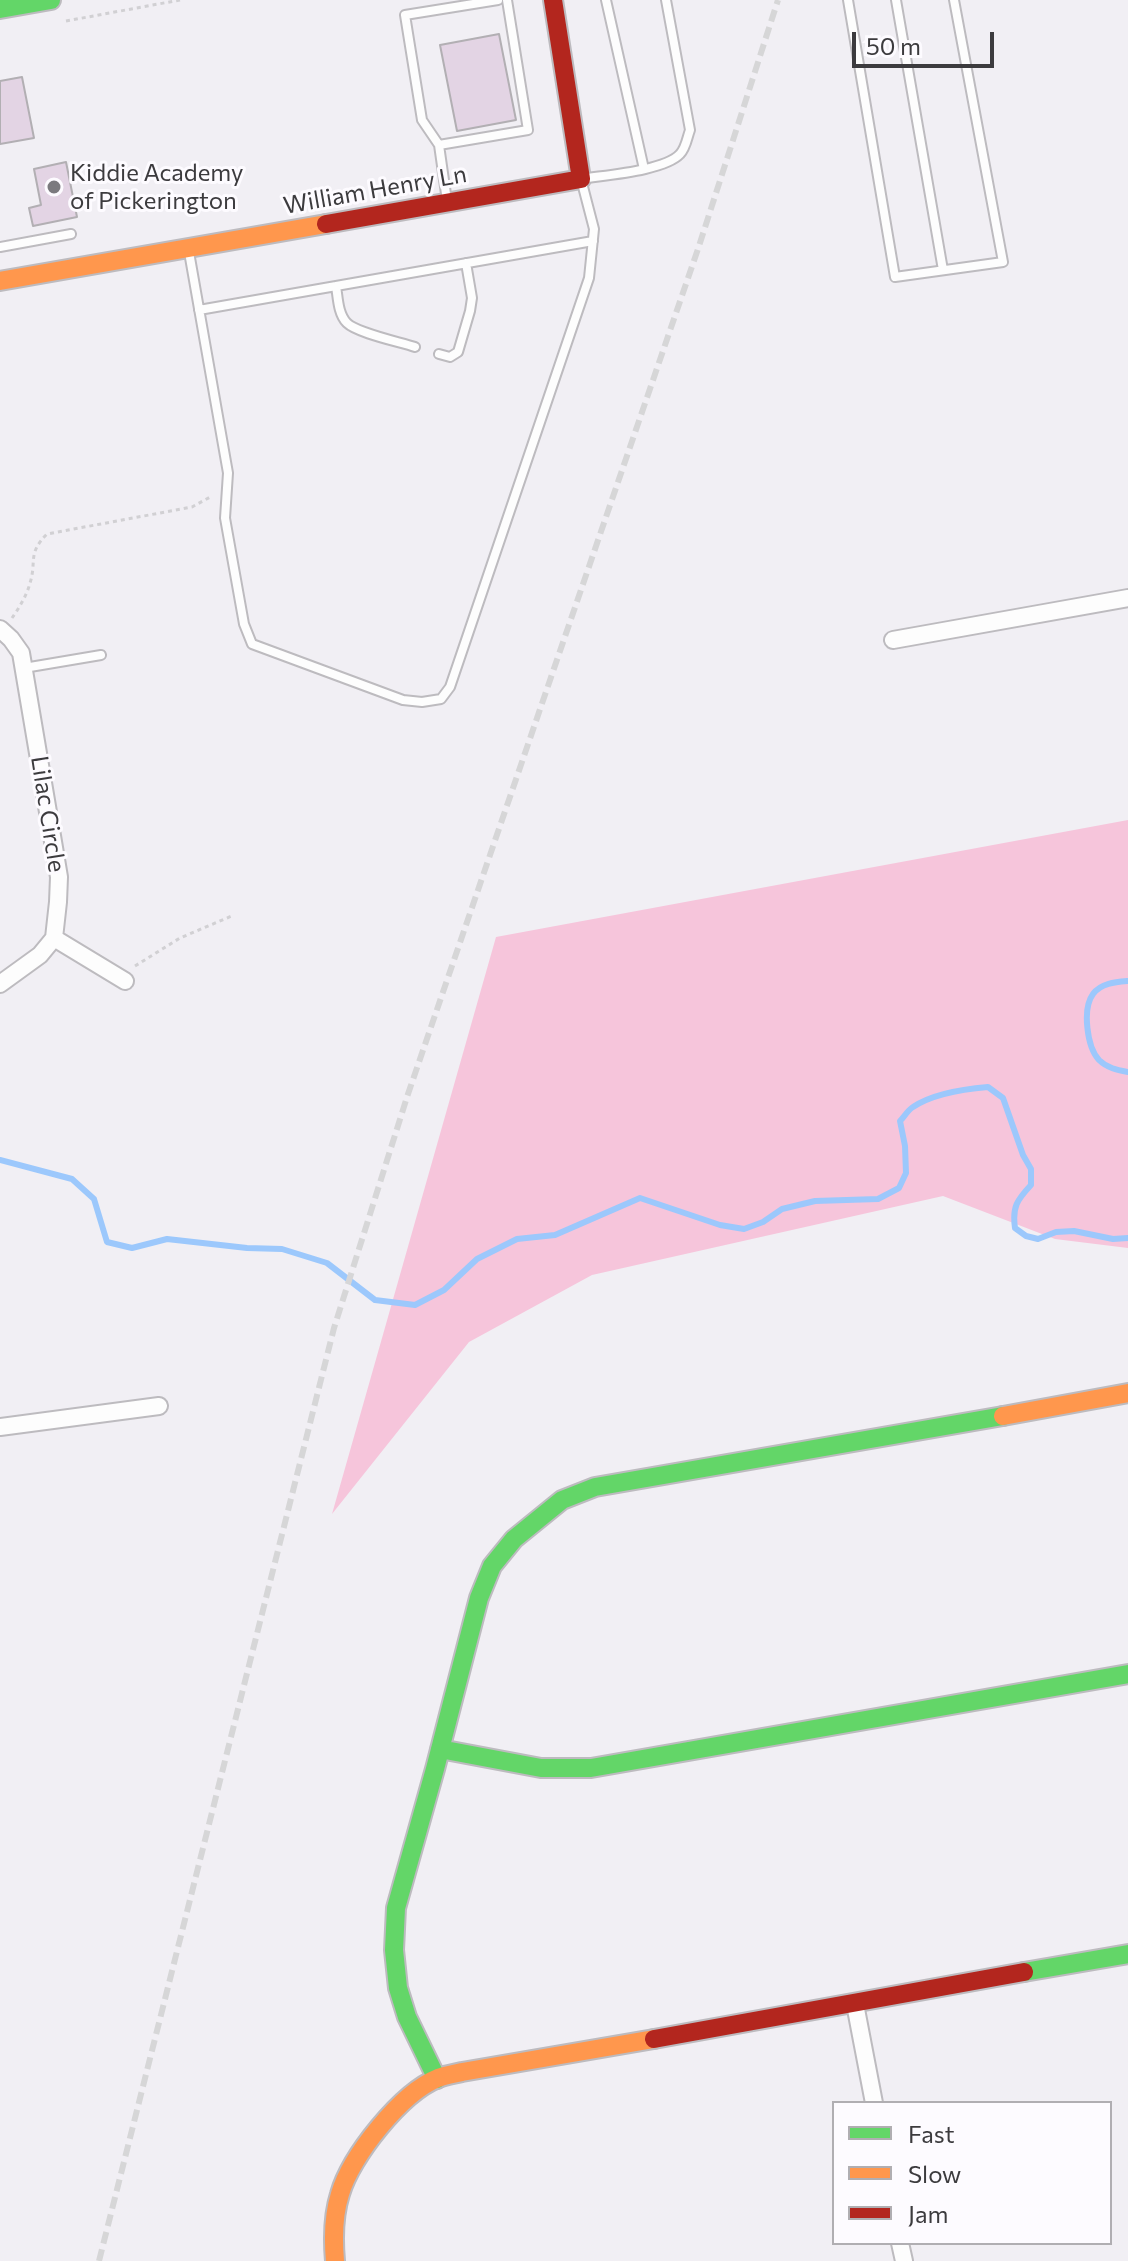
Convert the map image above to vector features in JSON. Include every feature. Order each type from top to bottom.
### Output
[{"type":"main road","points":[[0,9],[51,0]]},
{"type":"main road","points":[[553,0],[581,179]]},
{"type":"main road","name":"William Henry Ln","points":[[0,281],[581,179]]},
{"type":"main road","points":[[437,2079],[407,2017],[398,1988],[394,1950],[396,1908],[479,1598],[492,1566],[514,1539],[562,1500],[595,1487],[1128,1393]]},
{"type":"main road","points":[[440,1749],[541,1768],[591,1768],[1128,1674]]},
{"type":"main road","points":[[335,2261],[334,2218],[352,2162],[366,2140],[385,2120],[437,2079],[539,2058],[1128,1954]]},
{"type":"street","points":[[893,640],[1128,598]]},
{"type":"street","name":"Lilac Circle","points":[[2,630],[21,653],[24,668],[59,877],[54,938]]},
{"type":"street","points":[[0,984],[40,955],[54,938],[122,979]]},
{"type":"street","points":[[0,1427],[159,1406]]},
{"type":"street","points":[[855,2004],[874,2101]]},
{"type":"lane","points":[[447,202],[439,145],[422,120],[405,15],[498,0]]},
{"type":"lane","points":[[439,145],[528,130],[507,0]]},
{"type":"lane","points":[[606,0],[644,169]]},
{"type":"lane","points":[[188,247],[228,473],[225,518],[244,624],[252,644],[403,700],[422,702],[441,699],[450,687],[589,278],[594,229],[581,179],[644,169],[679,156],[685,147],[690,130],[666,0]]},
{"type":"lane","points":[[848,0],[895,277],[1003,262],[954,0]]},
{"type":"lane","points":[[896,0],[943,270]]},
{"type":"lane","points":[[0,247],[71,234]]},
{"type":"lane","points":[[199,310],[593,241]]},
{"type":"lane","points":[[439,354],[450,357],[458,352],[472,298],[466,263]]},
{"type":"lane","points":[[336,286],[341,312],[348,323],[359,330],[415,347]]},
{"type":"lane","points":[[24,668],[101,655]]},
{"type":"path","points":[[56,22],[180,0]]},
{"type":"path","points":[[2,630],[19,608],[31,582],[32,557],[47,534],[192,507],[212,496],[226,502]]},
{"type":"path","points":[[122,979],[180,938],[234,915]]},
{"type":"shaded area","points":[[1128,820],[1128,1248],[1055,1239],[943,1196],[592,1275],[469,1342],[332,1514],[496,937]]},
{"type":"building","points":[[499,34],[516,120],[457,131],[440,45]]},
{"type":"building","name":"Kiddie Academy of Pickerington","points":[[22,77],[34,138],[0,144],[0,81]]},
{"type":"building","name":"Kiddie Academy of Pickerington","points":[[66,162],[77,217],[33,226],[29,208],[41,205],[34,169]]},
{"type":"waterway","points":[[1128,981],[1096,990],[1087,1018],[1091,1046],[1099,1060],[1109,1067],[1128,1072]]},
{"type":"waterway","points":[[0,1160],[72,1179],[94,1199],[107,1242],[132,1248],[167,1239],[282,1249],[327,1263],[375,1300],[415,1305],[444,1290],[477,1259],[517,1239],[555,1235],[640,1198],[720,1225],[744,1229],[763,1222],[782,1209],[815,1201],[878,1199],[899,1188],[906,1173],[900,1121],[909,1110],[940,1095],[988,1087],[1003,1098],[1031,1169],[1031,1185],[1015,1209],[1015,1228],[1026,1236],[1038,1239],[1056,1232],[1074,1231],[1113,1239],[1128,1238]]},
{"type":"railway","points":[[99,2261],[334,1328],[408,1094],[699,246],[778,0]]},
{"type":"traffic: fast","points":[[0,9],[51,0]]},
{"type":"traffic: fast","points":[[437,2079],[407,2017],[398,1988],[394,1950],[396,1908],[479,1598],[492,1566],[514,1539],[562,1500],[595,1487],[1003,1416]]},
{"type":"traffic: fast","points":[[440,1749],[541,1768],[591,1768],[1128,1674]]},
{"type":"traffic: fast","points":[[1024,1972],[1128,1954]]},
{"type":"traffic: slow","points":[[0,281],[326,224]]},
{"type":"traffic: slow","points":[[1003,1416],[1128,1393]]},
{"type":"traffic: slow","points":[[335,2261],[335,2219],[346,2179],[379,2127],[424,2086],[438,2078],[462,2072],[654,2039]]},
{"type":"traffic: jam","points":[[326,224],[581,179],[553,0]]},
{"type":"traffic: jam","points":[[654,2039],[1024,1972]]},
{"type":"place","name":"Kiddie Academy of Pickerington","points":[[54,187]]}]
